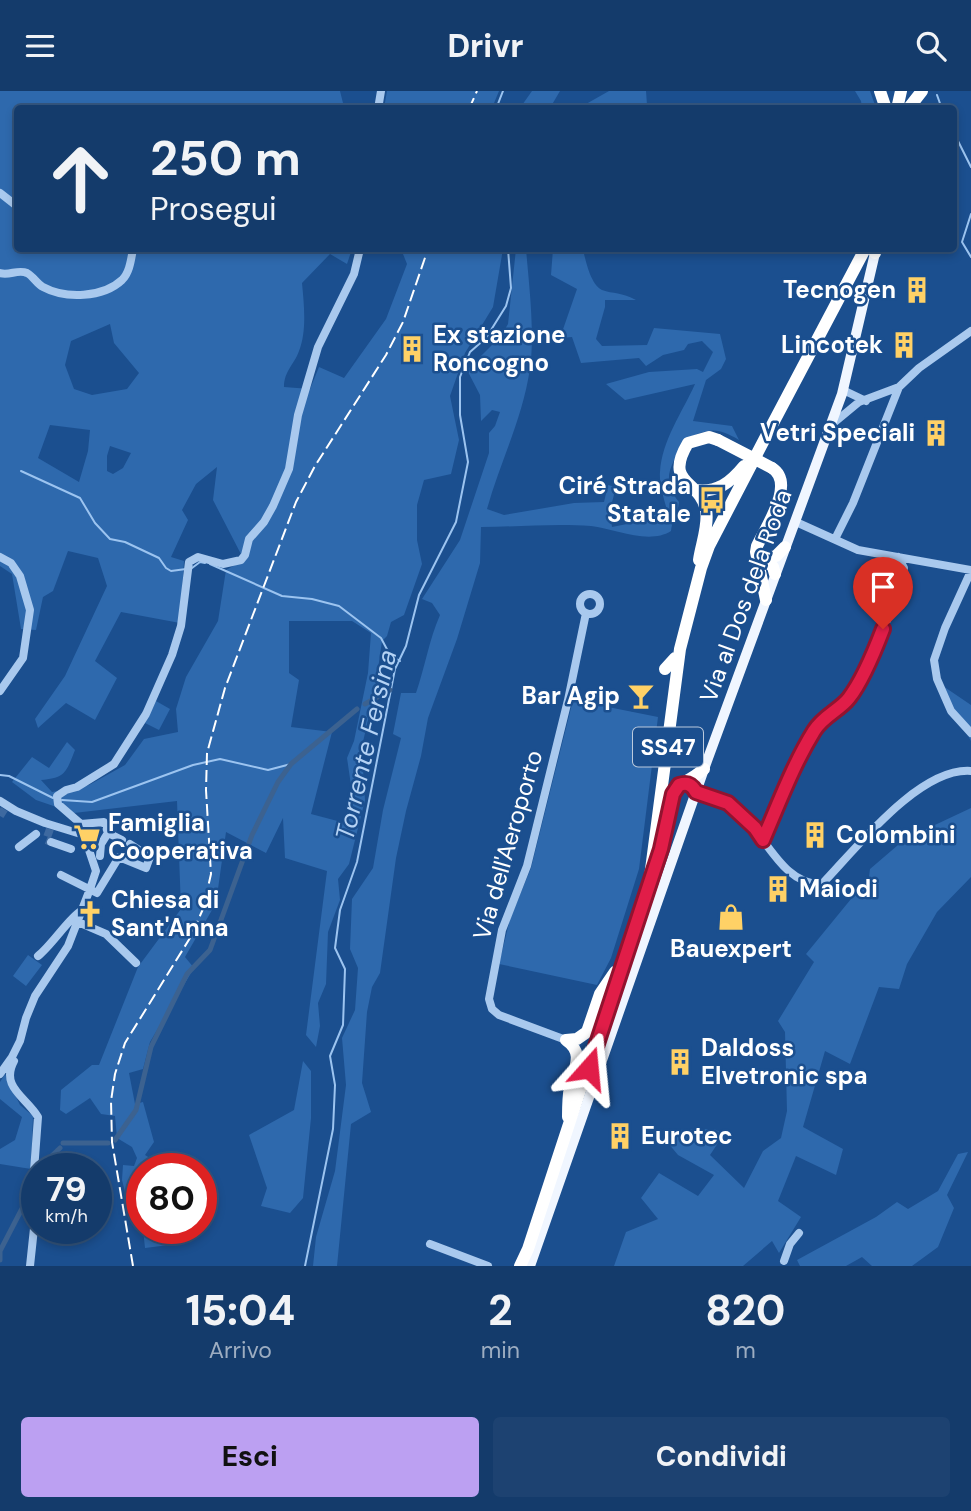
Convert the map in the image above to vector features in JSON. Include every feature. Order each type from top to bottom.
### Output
[{"type":"highway","points":[[910,105],[922,91]]},
{"type":"highway","name":"SS47","points":[[520,1265],[616,972],[648,863],[664,714],[674,658],[698,567],[747,463],[858,252]]},
{"type":"highway","name":"SS47","points":[[520,1265],[528,1249],[650,877],[680,649],[701,568],[752,461],[871,252]]},
{"type":"highway","points":[[698,567],[701,541],[708,517],[705,505],[680,473],[680,457],[688,443],[709,437],[779,473],[782,482],[780,495],[757,546],[766,600]]},
{"type":"highway","points":[[695,490],[706,492],[718,489],[733,479],[747,463]]},
{"type":"highway","points":[[759,558],[776,556],[785,547]]},
{"type":"highway","points":[[759,558],[769,562],[775,574]]},
{"type":"highway","points":[[665,669],[674,658]]},
{"type":"highway","points":[[650,877],[661,849],[673,794],[679,785],[704,769]]},
{"type":"highway","points":[[686,783],[696,792]]},
{"type":"highway","points":[[566,1040],[577,1039],[587,1031],[600,994],[616,972]]},
{"type":"highway","points":[[566,1040],[574,1045],[579,1058],[570,1090],[568,1117]]},
{"type":"main road","name":"Via al Dos dela Roda","points":[[520,1265],[843,390],[862,310],[872,252]]},
{"type":"street","points":[[0,193],[14,204]]},
{"type":"street","points":[[0,273],[28,273],[43,287],[64,294],[93,294],[121,280],[128,271],[132,252]]},
{"type":"street","points":[[61,876],[97,893],[119,857],[146,868],[150,857],[108,832],[104,822],[81,824],[57,800],[66,790],[77,787],[114,764],[146,713],[172,655],[181,626],[189,562],[198,557],[223,563],[241,560],[249,539],[264,522],[273,506],[289,469],[298,415],[318,347],[354,274],[359,252]]},
{"type":"street","points":[[830,426],[859,402],[899,387],[919,368],[971,331]]},
{"type":"street","points":[[835,539],[853,503],[899,387]]},
{"type":"street","points":[[843,390],[866,401]]},
{"type":"street","points":[[796,522],[858,550],[971,570],[934,660],[937,679],[951,711],[971,733]]},
{"type":"street","points":[[0,557],[10,563],[20,576],[30,610],[23,658],[0,691]]},
{"type":"street","points":[[763,840],[815,728],[849,699],[875,650],[900,586],[904,568],[898,558]]},
{"type":"street","name":"Via dell'Aeroporto","points":[[566,1040],[499,1015],[492,1009],[489,999],[502,930],[527,866],[568,700],[586,613]]},
{"type":"street","points":[[696,792],[728,803],[755,828],[794,877],[811,885],[822,884],[889,813],[913,794],[942,778],[961,771],[971,771]]},
{"type":"street","points":[[4,805],[50,827],[83,835],[98,863]]},
{"type":"street","points":[[77,834],[81,824]]},
{"type":"street","points":[[0,1074],[20,1041],[35,996],[63,956],[90,889],[101,844],[108,832]]},
{"type":"street","points":[[19,847],[36,834]]},
{"type":"street","points":[[51,842],[71,849]]},
{"type":"street","points":[[38,956],[81,911]]},
{"type":"street","points":[[78,922],[106,934],[136,963]]},
{"type":"street","points":[[14,1061],[9,1076],[10,1084],[38,1117],[33,1184],[35,1219],[30,1266]]},
{"type":"street","points":[[784,1261],[790,1244],[800,1233]]},
{"type":"street","points":[[430,1244],[488,1266]]},
{"type":"shaded area","points":[[0,91],[340,91],[343,103],[348,105],[14,105],[14,252],[351,252],[347,264],[330,254],[302,283],[303,335],[284,387],[310,389],[319,367],[344,378],[386,319],[407,264],[402,252],[502,252],[493,307],[465,353],[450,396],[459,440],[451,474],[424,480],[417,505],[417,540],[422,564],[404,615],[391,622],[387,636],[382,641],[375,690],[359,759],[363,769],[365,800],[349,864],[338,879],[340,900],[328,932],[326,984],[318,1003],[320,1026],[316,1047],[306,1035],[327,871],[285,858],[283,818],[266,853],[226,832],[216,903],[185,957],[194,968],[150,1042],[143,1069],[129,1073],[135,1104],[143,1102],[154,1142],[146,1153],[135,1153],[132,1147],[117,1138],[115,1116],[101,1114],[90,1098],[66,1114],[60,1110],[61,1090],[92,1065],[99,1065],[138,967],[181,909],[177,801],[74,813],[36,800],[12,782],[32,757],[49,768],[67,742],[75,750],[67,769],[60,776],[41,780],[52,792],[89,785],[125,765],[144,739],[178,732],[176,709],[186,677],[218,621],[226,570],[244,560],[213,500],[217,467],[196,484],[182,510],[188,520],[171,557],[184,561],[180,623],[121,612],[95,661],[117,678],[95,720],[66,703],[38,728],[35,719],[65,676],[107,586],[98,558],[68,551],[53,591],[43,597],[36,630],[21,629],[12,574],[0,566]],"holes":[[[110,324],[114,343],[139,373],[127,389],[92,395],[74,389],[65,365],[71,341]],[[50,425],[90,430],[88,451],[79,482],[38,458]],[[110,446],[131,453],[123,468],[113,474],[107,471]],[[289,621],[352,621],[371,633],[368,673],[354,741],[347,758],[352,792],[345,823],[311,814],[332,732],[291,727],[299,680],[289,673]]]},
{"type":"shaded area","points":[[387,91],[499,91],[493,105],[385,105]]},
{"type":"shaded area","points":[[532,91],[560,91],[552,105],[522,105]]},
{"type":"shaded area","points":[[609,91],[646,91],[647,105],[584,105]]},
{"type":"shaded area","points":[[855,91],[870,91],[875,105],[862,105]]},
{"type":"shaded area","points":[[516,252],[526,252],[532,324],[530,368],[517,422],[487,509],[504,515],[574,503],[604,502],[608,485],[616,487],[610,510],[612,527],[637,522],[667,510],[660,481],[664,449],[695,384],[625,400],[606,384],[649,372],[697,369],[703,372],[713,352],[702,341],[688,344],[684,350],[663,355],[646,366],[639,358],[581,363],[572,337],[560,338],[577,289],[551,275],[553,252],[584,252],[588,269],[598,287],[636,300],[605,300],[596,339],[602,346],[647,345],[654,328],[720,334],[726,359],[721,369],[706,380],[693,421],[732,426],[739,440],[712,431],[684,440],[672,464],[669,478],[679,502],[671,531],[662,535],[632,535],[577,525],[481,527],[480,563],[457,639],[428,718],[396,858],[380,973],[372,987],[367,1012],[362,1083],[371,1112],[351,1124],[337,1266],[313,1266],[316,1237],[335,1171],[346,1085],[342,1038],[355,1010],[358,968],[350,949],[352,899],[373,868],[383,810],[401,738],[393,734],[401,693],[416,693],[440,615],[432,603],[422,599],[460,540],[489,453],[489,433],[500,412],[492,410],[481,421],[480,395],[467,370],[501,336],[508,324]]},
{"type":"shaded area","points":[[943,686],[971,705],[971,741],[951,706]]},
{"type":"shaded area","points":[[573,700],[658,717],[639,869],[611,958],[597,985],[499,964],[510,919],[531,868]]},
{"type":"shaded area","points":[[156,701],[170,709],[159,730],[145,723]]},
{"type":"shaded area","points":[[971,808],[971,877],[937,912],[907,964],[899,989],[879,987],[850,1064],[825,1051],[803,1127],[843,1149],[836,1175],[796,1156],[778,1201],[801,1217],[779,1253],[772,1241],[743,1266],[614,1266],[626,1232],[658,1219],[641,1198],[659,1173],[698,1196],[714,1175],[678,1155],[668,1143],[677,1130],[714,1129],[724,1134],[710,1155],[744,1188],[763,1151],[781,1138],[787,1111],[785,1032],[778,1021],[814,962],[806,954],[869,877],[870,869],[905,839]]},
{"type":"shaded area","points":[[28,955],[42,965],[26,986],[13,976]]},
{"type":"shaded area","points":[[303,1061],[311,1071],[311,1118],[303,1198],[290,1213],[261,1206],[267,1188],[249,1135],[294,1110]]},
{"type":"shaded area","points":[[5,1074],[20,1105],[33,1116],[32,1153],[21,1153],[21,1167],[0,1164],[0,1149],[15,1140],[22,1117],[0,1099],[0,1082]]},
{"type":"shaded area","points":[[968,1152],[947,1195],[954,1208],[938,1247],[912,1266],[872,1266],[862,1257],[846,1266],[800,1266],[797,1260],[876,1217],[897,1202],[908,1209],[938,1191],[958,1154]]},
{"type":"shaded area","points":[[123,1165],[126,1165],[126,1196],[122,1180]]},
{"type":"shaded area","points":[[145,1244],[177,1244],[145,1248]]},
{"type":"waterway","name":"Torrente Fersina","points":[[498,105],[503,91]]},
{"type":"waterway","points":[[937,95],[941,105]]},
{"type":"waterway","points":[[957,139],[971,167]]},
{"type":"waterway","points":[[971,214],[962,242],[971,257]]},
{"type":"waterway","name":"Torrente Fersina","points":[[305,1266],[333,1129],[335,1085],[330,1056],[343,1025],[345,969],[335,948],[340,910],[357,862],[395,669],[406,646],[419,595],[456,522],[468,462],[460,415],[460,377],[470,352],[486,338],[506,306],[511,288],[508,252]]},
{"type":"waterway","points":[[21,471],[80,498],[95,523],[110,539],[125,542],[159,558],[171,571],[186,569]]},
{"type":"waterway","points":[[192,568],[200,562],[205,563]]},
{"type":"waterway","points":[[210,564],[282,596],[312,599],[339,606],[381,638],[390,655],[400,661]]},
{"type":"waterway","points":[[365,704],[390,690]]},
{"type":"waterway","points":[[115,1140],[136,1110],[151,1047],[187,974],[210,950],[252,835],[278,782],[291,764],[357,709]]},
{"type":"waterway","points":[[62,800],[92,802],[193,765],[220,759],[268,770],[291,764]]},
{"type":"waterway","points":[[0,775],[9,776],[53,798]]},
{"type":"waterway","points":[[63,1143],[108,1143]]},
{"type":"waterway","points":[[55,1153],[60,1148]]},
{"type":"waterway","points":[[0,1260],[0,1251],[21,1210]]},
{"type":"tunnel","points":[[0,816],[5,808]]},
{"type":"tunnel","points":[[50,829],[46,840],[51,842]]},
{"type":"railway","points":[[471,105],[477,91]]},
{"type":"railway","points":[[133,1266],[112,1142],[111,1101],[115,1074],[125,1043],[190,938],[203,909],[211,874],[206,790],[207,753],[225,688],[296,502],[315,466],[386,355],[403,322],[427,252]]},
{"type":"place","name":"Tecnogen","points":[[917,290]]},
{"type":"place","name":"Lincotek","points":[[904,345]]},
{"type":"place","name":"Ex stazione Roncogno","points":[[412,349]]},
{"type":"place","name":"Vetri Speciali","points":[[936,433]]},
{"type":"place","name":"Ciré Strada Statale","points":[[712,500]]},
{"type":"place","name":"Bar Agip","points":[[641,696]]},
{"type":"place","name":"Colombini","points":[[815,835]]},
{"type":"place","name":"Famiglia Cooperativa","points":[[87,837]]},
{"type":"place","name":"Maiodi","points":[[778,889]]},
{"type":"place","name":"Chiesa di Sant'Anna","points":[[90,914]]},
{"type":"place","name":"Bauexpert","points":[[731,917]]},
{"type":"place","name":"Daldoss Elvetronic spa","points":[[680,1062]]},
{"type":"place","name":"Eurotec","points":[[620,1136]]},
{"type":"route","points":[[589,1068],[661,849],[673,794],[679,785],[686,783],[696,792],[728,803],[755,828],[763,840],[815,728],[849,699],[883,629]]}]
